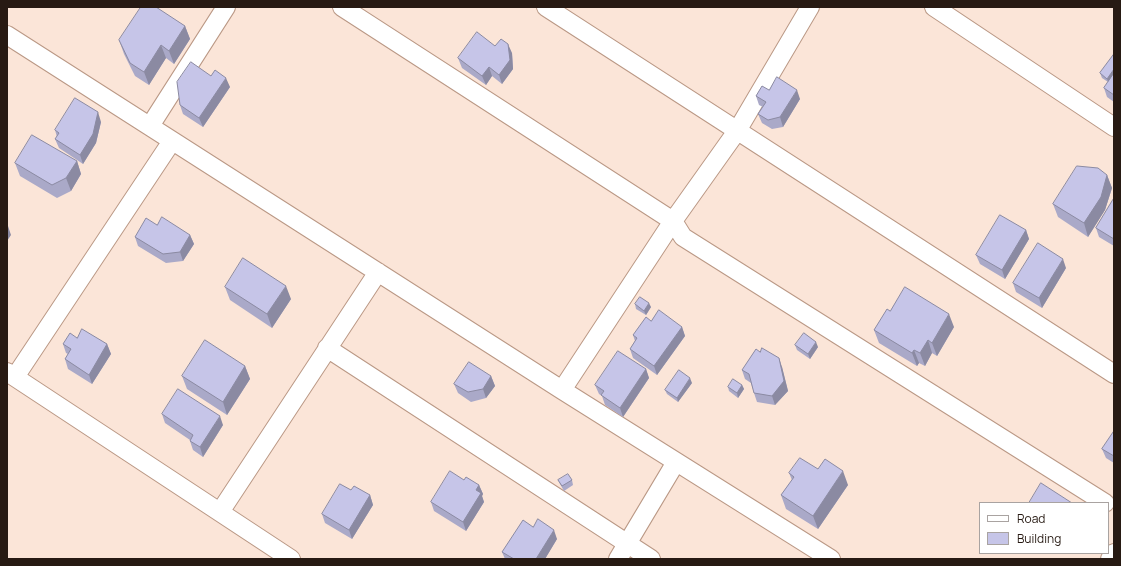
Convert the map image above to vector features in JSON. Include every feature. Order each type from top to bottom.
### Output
[{"type":"street","points":[[150,126],[226,7]]},
{"type":"street","points":[[342,7],[673,221],[683,237],[1103,502]]},
{"type":"street","points":[[546,7],[1114,374]]},
{"type":"street","points":[[562,390],[673,221],[737,131],[810,7]]},
{"type":"street","points":[[934,7],[1114,127]]},
{"type":"street","points":[[7,35],[562,390],[831,559]]},
{"type":"street","points":[[172,141],[11,374],[291,559]]},
{"type":"street","points":[[220,512],[378,272]]},
{"type":"street","points":[[327,348],[623,551],[650,559]]},
{"type":"street","points":[[623,551],[676,462]]},
{"type":"street","points":[[1110,559],[1114,553]]},
{"type":"building","points":[[141,7],[156,7],[185,26],[169,51],[161,45],[144,72],[130,63],[119,40]]},
{"type":"building","points":[[477,32],[495,46],[501,39],[508,44],[510,60],[499,75],[489,67],[482,76],[458,58]]},
{"type":"building","points":[[1114,54],[1114,69],[1107,79],[1100,73]]},
{"type":"building","points":[[191,62],[211,76],[215,70],[226,78],[199,118],[180,105],[177,82]]},
{"type":"building","points":[[1114,73],[1114,95],[1104,88]]},
{"type":"building","points":[[777,77],[797,90],[780,117],[768,120],[758,114],[766,102],[756,96],[762,86],[769,90]]},
{"type":"building","points":[[75,98],[98,112],[93,134],[80,155],[55,139],[59,133],[55,130]]},
{"type":"building","points":[[32,135],[77,161],[66,178],[52,185],[15,163]]},
{"type":"building","points":[[1077,166],[1098,168],[1107,175],[1101,197],[1084,223],[1053,204]]},
{"type":"building","points":[[1114,198],[1114,239],[1096,228]]},
{"type":"building","points":[[1000,215],[1026,230],[1002,270],[976,255]]},
{"type":"building","points":[[162,217],[190,235],[180,252],[163,254],[135,237],[146,218],[157,225]]},
{"type":"building","points":[[1038,243],[1063,259],[1039,298],[1013,283]]},
{"type":"building","points":[[243,258],[286,286],[267,314],[225,287]]},
{"type":"building","points":[[905,287],[949,314],[932,343],[928,340],[920,353],[914,350],[912,353],[874,330],[887,309],[890,311]]},
{"type":"building","points":[[640,297],[649,303],[644,311],[635,304]]},
{"type":"building","points":[[659,310],[682,327],[654,366],[630,349],[637,338],[633,335],[646,317],[651,321]]},
{"type":"building","points":[[82,329],[107,344],[89,375],[65,359],[71,349],[63,344],[70,333],[77,338]]},
{"type":"building","points":[[804,333],[816,342],[808,354],[795,345]]},
{"type":"building","points":[[205,340],[245,366],[223,402],[182,376]]},
{"type":"building","points":[[762,348],[779,358],[784,381],[772,396],[754,393],[749,374],[742,370],[756,349],[760,352]]},
{"type":"building","points":[[618,351],[646,369],[620,408],[601,395],[604,391],[595,385]]},
{"type":"building","points":[[469,362],[491,376],[483,389],[468,392],[454,384]]},
{"type":"building","points":[[679,370],[690,378],[677,398],[665,390]]},
{"type":"building","points":[[733,379],[742,385],[737,393],[728,387]]},
{"type":"building","points":[[178,389],[220,416],[200,447],[190,441],[193,435],[162,414]]},
{"type":"building","points":[[1114,431],[1114,456],[1102,449]]},
{"type":"building","points":[[800,458],[818,469],[825,459],[843,471],[813,516],[781,495],[794,477],[789,473]]},
{"type":"building","points":[[450,471],[464,480],[466,477],[479,485],[476,490],[481,493],[463,522],[431,502]]},
{"type":"building","points":[[568,474],[572,480],[562,486],[558,480]]},
{"type":"building","points":[[1041,483],[1070,502],[1030,502]]},
{"type":"building","points":[[340,484],[351,490],[354,486],[370,495],[349,530],[322,514]]},
{"type":"building","points":[[538,519],[554,530],[536,559],[514,559],[502,552],[523,520],[533,527]]}]
